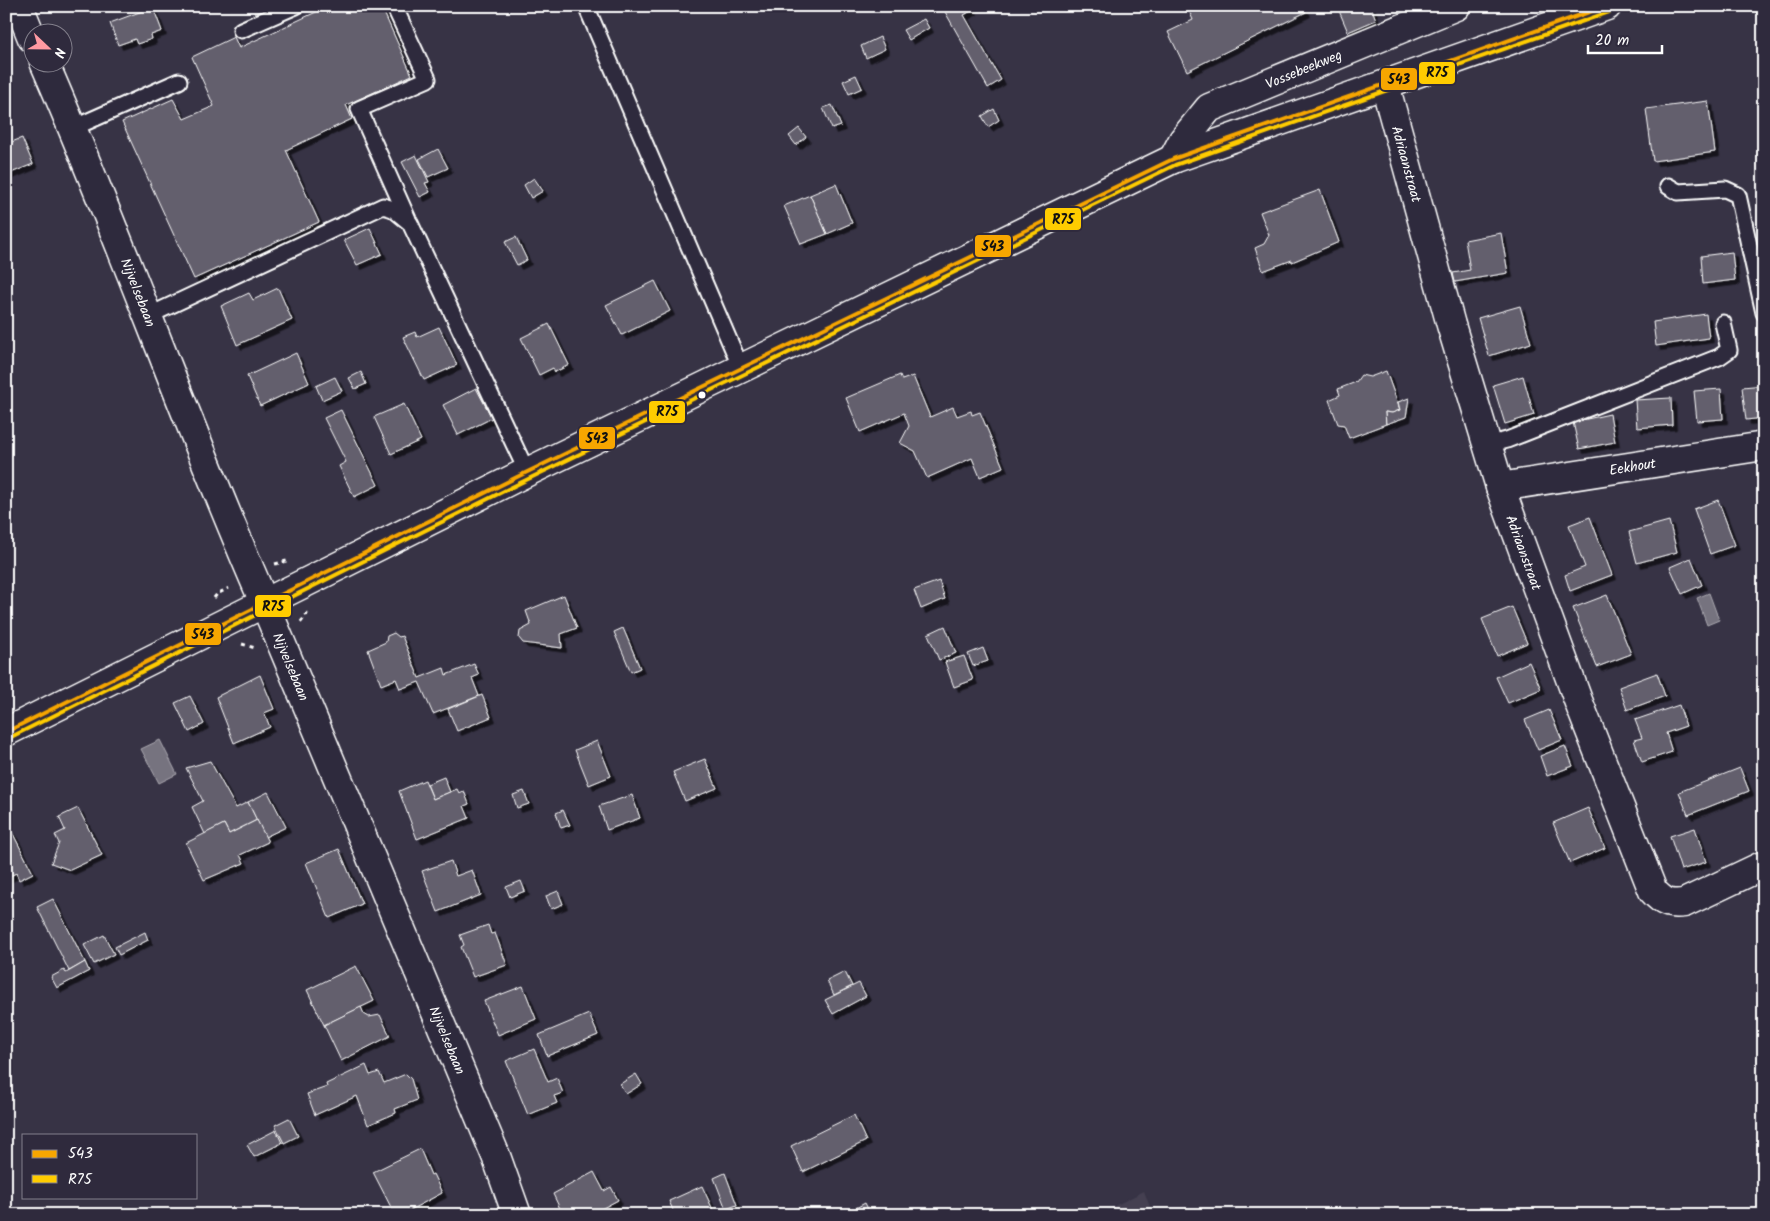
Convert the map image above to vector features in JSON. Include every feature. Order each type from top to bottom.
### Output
[{"type":"main road","points":[[19,6],[26,22]]},
{"type":"main road","name":"Vossebeekweg","points":[[1173,159],[1182,140],[1208,108],[1456,6]]},
{"type":"main road","points":[[6,732],[527,472],[1173,159],[1608,6]]},
{"type":"main road","name":"Nijvelsebaan","points":[[48,72],[73,128],[226,513],[492,1147],[517,1215]]},
{"type":"main road","name":"Adriaanstraat","points":[[1385,85],[1451,325],[1500,486],[1579,703],[1653,891],[1661,900],[1672,904],[1684,903],[1764,865]]},
{"type":"main road","name":"Eekhout","points":[[1500,486],[1764,446]]},
{"type":"lane","points":[[241,30],[296,6]]},
{"type":"lane","points":[[394,6],[428,79],[359,109],[410,223],[527,472]]},
{"type":"lane","points":[[586,6],[741,368]]},
{"type":"lane","points":[[73,128],[179,81]]},
{"type":"lane","points":[[1668,186],[1678,192],[1725,190],[1738,195],[1764,314]]},
{"type":"lane","points":[[148,316],[383,206],[393,209],[410,223]]},
{"type":"lane","points":[[1487,445],[1507,440],[1719,357],[1729,350],[1723,323]]},
{"type":"shaded area","points":[[1709,593],[1719,620],[1707,625],[1697,598]]},
{"type":"shaded area","points":[[160,740],[177,774],[159,783],[141,749]]},
{"type":"shaded area","points":[[1144,1191],[1153,1215],[1097,1215]]},
{"type":"building","points":[[329,6],[381,6],[412,75],[346,105],[352,119],[286,150],[319,222],[194,279],[122,122],[173,99],[184,119],[214,106],[192,57],[234,37],[239,48]]},
{"type":"building","points":[[950,6],[971,6],[973,10],[964,15],[1001,80],[988,88],[944,10]]},
{"type":"building","points":[[1187,6],[1303,6],[1306,12],[1187,71],[1168,32],[1193,20]]},
{"type":"building","points":[[1337,6],[1371,6],[1376,20],[1348,32]]},
{"type":"building","points":[[153,7],[162,31],[151,35],[152,39],[137,44],[135,39],[118,45],[110,23]]},
{"type":"building","points":[[924,19],[929,28],[909,40],[903,30]]},
{"type":"building","points":[[880,37],[885,49],[866,58],[861,46]]},
{"type":"building","points":[[856,75],[862,88],[849,94],[843,81]]},
{"type":"building","points":[[1708,101],[1715,152],[1653,161],[1646,109]]},
{"type":"building","points":[[832,105],[841,126],[832,129],[823,108]]},
{"type":"building","points":[[994,109],[999,120],[988,127],[982,116]]},
{"type":"building","points":[[799,128],[806,137],[796,145],[789,136]]},
{"type":"building","points":[[6,137],[9,143],[22,138],[33,164],[6,175]]},
{"type":"building","points":[[438,149],[448,168],[428,177],[419,159]]},
{"type":"building","points":[[416,155],[429,182],[425,183],[430,192],[420,197],[402,162]]},
{"type":"building","points":[[534,178],[543,191],[531,198],[524,185]]},
{"type":"building","points":[[836,184],[852,223],[827,234],[810,195]]},
{"type":"building","points":[[1320,190],[1339,242],[1292,262],[1292,260],[1263,271],[1255,248],[1264,244],[1269,235],[1260,212]]},
{"type":"building","points":[[810,195],[827,234],[801,244],[784,206]]},
{"type":"building","points":[[370,228],[382,254],[357,265],[344,240]]},
{"type":"building","points":[[1501,233],[1508,273],[1455,282],[1453,273],[1470,270],[1465,240]]},
{"type":"building","points":[[516,237],[527,260],[517,265],[505,242]]},
{"type":"building","points":[[1732,252],[1735,280],[1703,284],[1701,256]]},
{"type":"building","points":[[655,281],[670,311],[622,335],[606,305]]},
{"type":"building","points":[[278,288],[292,320],[237,345],[221,306],[249,293],[253,300]]},
{"type":"building","points":[[1520,306],[1531,343],[1489,356],[1478,318]]},
{"type":"building","points":[[1706,314],[1709,338],[1656,346],[1653,322]]},
{"type":"building","points":[[549,324],[569,365],[555,372],[553,368],[539,375],[521,338]]},
{"type":"building","points":[[439,327],[457,365],[424,380],[403,337],[415,332],[417,337]]},
{"type":"building","points":[[296,353],[309,383],[260,406],[247,376]]},
{"type":"building","points":[[1386,371],[1400,410],[1392,413],[1385,412],[1386,424],[1349,438],[1344,425],[1338,424],[1329,400],[1340,395],[1338,389],[1356,382],[1361,375],[1370,377]]},
{"type":"building","points":[[361,372],[366,384],[355,389],[349,378]]},
{"type":"building","points":[[900,375],[902,380],[913,376],[930,417],[953,407],[957,416],[971,411],[972,415],[980,412],[1003,467],[980,477],[972,458],[927,478],[915,451],[900,443],[909,426],[904,413],[860,432],[846,398]]},
{"type":"building","points":[[1523,376],[1534,415],[1505,424],[1493,385]]},
{"type":"building","points":[[335,377],[342,391],[322,400],[316,386]]},
{"type":"building","points":[[1764,385],[1764,418],[1746,420],[1742,387]]},
{"type":"building","points":[[476,388],[492,418],[458,435],[443,405]]},
{"type":"building","points":[[1721,389],[1723,419],[1697,421],[1694,391]]},
{"type":"building","points":[[1409,398],[1406,417],[1386,424],[1385,412],[1392,413],[1400,410],[1398,402]]},
{"type":"building","points":[[1671,398],[1672,425],[1637,428],[1635,400]]},
{"type":"building","points":[[404,404],[421,440],[391,454],[374,417]]},
{"type":"building","points":[[341,410],[378,485],[354,497],[339,466],[346,462],[324,418]]},
{"type":"building","points":[[1610,414],[1615,442],[1579,449],[1573,422]]},
{"type":"building","points":[[1718,500],[1735,545],[1710,554],[1694,509]]},
{"type":"building","points":[[1590,517],[1612,575],[1570,591],[1565,575],[1585,567],[1569,525]]},
{"type":"building","points":[[1669,521],[1677,552],[1637,563],[1629,532]]},
{"type":"building","points":[[1691,558],[1702,585],[1682,594],[1670,567]]},
{"type":"building","points":[[939,581],[945,599],[921,609],[914,590]]},
{"type":"building","points":[[564,595],[577,628],[561,634],[562,648],[523,643],[519,638],[520,631],[531,625],[526,611]]},
{"type":"building","points":[[1607,595],[1631,654],[1597,667],[1573,608]]},
{"type":"building","points":[[1512,607],[1527,643],[1497,656],[1482,619]]},
{"type":"building","points":[[945,626],[956,653],[939,660],[928,634]]},
{"type":"building","points":[[623,628],[640,668],[631,672],[614,632]]},
{"type":"building","points":[[394,633],[399,637],[402,636],[419,678],[444,668],[446,675],[474,664],[479,675],[472,678],[479,696],[433,714],[419,682],[400,689],[396,679],[381,685],[368,650],[386,642],[387,636]]},
{"type":"building","points":[[983,648],[988,661],[973,666],[968,654]]},
{"type":"building","points":[[964,656],[973,680],[954,687],[945,662]]},
{"type":"building","points":[[1529,662],[1541,689],[1508,703],[1496,677]]},
{"type":"building","points":[[1657,673],[1665,696],[1627,710],[1619,687]]},
{"type":"building","points":[[260,675],[274,709],[264,713],[270,727],[234,743],[216,697]]},
{"type":"building","points":[[482,695],[491,717],[457,731],[448,709]]},
{"type":"building","points":[[190,696],[204,724],[189,732],[175,703]]},
{"type":"building","points":[[1679,705],[1686,726],[1666,733],[1672,752],[1642,762],[1634,740],[1642,738],[1635,720]]},
{"type":"building","points":[[1549,710],[1562,740],[1538,750],[1525,720]]},
{"type":"building","points":[[597,741],[611,776],[589,785],[575,750]]},
{"type":"building","points":[[1565,746],[1573,766],[1547,776],[1540,756]]},
{"type":"building","points":[[705,759],[717,788],[685,801],[673,772]]},
{"type":"building","points":[[210,761],[236,808],[248,802],[257,820],[229,834],[224,824],[205,834],[192,807],[203,801],[186,768]]},
{"type":"building","points":[[1740,768],[1749,791],[1688,815],[1679,792]]},
{"type":"building","points":[[444,777],[450,792],[433,799],[427,784]]},
{"type":"building","points":[[425,780],[433,799],[457,789],[459,793],[464,791],[469,804],[464,806],[469,818],[417,839],[399,791]]},
{"type":"building","points":[[524,791],[529,804],[517,808],[513,795]]},
{"type":"building","points":[[268,792],[286,827],[265,837],[248,802]]},
{"type":"building","points":[[632,795],[640,818],[607,830],[599,806]]},
{"type":"building","points":[[78,808],[102,855],[70,870],[51,863],[59,843],[55,835],[65,830],[59,817]]},
{"type":"building","points":[[1588,808],[1605,848],[1570,863],[1553,823]]},
{"type":"building","points":[[563,810],[570,825],[561,828],[556,813]]},
{"type":"building","points":[[257,820],[268,842],[240,855],[244,863],[204,880],[186,843],[224,824],[229,834]]},
{"type":"building","points":[[1695,828],[1706,862],[1681,870],[1670,836]]},
{"type":"building","points":[[11,830],[33,873],[19,880],[16,873],[6,878],[6,832]]},
{"type":"building","points":[[339,849],[362,904],[329,918],[306,863]]},
{"type":"building","points":[[451,861],[456,876],[472,870],[481,895],[438,912],[422,871]]},
{"type":"building","points":[[521,881],[525,891],[510,897],[506,887]]},
{"type":"building","points":[[558,891],[563,904],[551,909],[546,896]]},
{"type":"building","points":[[53,899],[85,962],[69,971],[37,907]]},
{"type":"building","points":[[488,925],[491,934],[495,933],[507,965],[473,977],[461,947],[464,945],[460,935]]},
{"type":"building","points":[[145,932],[148,940],[119,955],[115,947]]},
{"type":"building","points":[[104,935],[114,954],[94,964],[84,945]]},
{"type":"building","points":[[85,962],[89,971],[57,988],[51,977],[64,970],[66,973]]},
{"type":"building","points":[[356,966],[374,1001],[324,1025],[307,990]]},
{"type":"building","points":[[845,972],[852,986],[834,995],[827,981]]},
{"type":"building","points":[[859,983],[866,996],[833,1014],[825,1000]]},
{"type":"building","points":[[523,986],[536,1019],[498,1035],[484,1001]]},
{"type":"building","points":[[361,1007],[364,1014],[369,1017],[380,1015],[390,1036],[341,1061],[324,1025]]},
{"type":"building","points":[[589,1014],[598,1035],[547,1056],[539,1035]]},
{"type":"building","points":[[534,1049],[548,1082],[557,1078],[563,1093],[554,1096],[557,1103],[528,1115],[506,1061]]},
{"type":"building","points":[[366,1065],[370,1075],[379,1072],[384,1083],[406,1074],[411,1079],[417,1100],[395,1109],[396,1113],[368,1125],[357,1096],[315,1115],[307,1094],[327,1087],[326,1084]]},
{"type":"building","points":[[636,1074],[642,1084],[626,1094],[620,1084]]},
{"type":"building","points":[[854,1115],[866,1141],[803,1172],[791,1146]]},
{"type":"building","points":[[289,1118],[298,1136],[284,1143],[275,1125]]},
{"type":"building","points":[[276,1130],[282,1143],[254,1157],[247,1145]]},
{"type":"building","points":[[420,1149],[431,1175],[433,1174],[442,1193],[401,1215],[395,1215],[373,1172]]},
{"type":"building","points":[[594,1172],[604,1191],[611,1187],[618,1200],[590,1215],[563,1215],[553,1194]]},
{"type":"building","points":[[725,1173],[737,1205],[726,1209],[714,1178]]},
{"type":"building","points":[[702,1186],[714,1212],[707,1215],[675,1215],[669,1201]]},
{"type":"building","points":[[865,1203],[871,1215],[843,1215]]},
{"type":"transit line","name":"543","points":[[6,732],[517,477],[1173,159],[1606,6]]},
{"type":"transit line","name":"R75","points":[[9,738],[520,483],[1175,165],[1609,12]]}]
